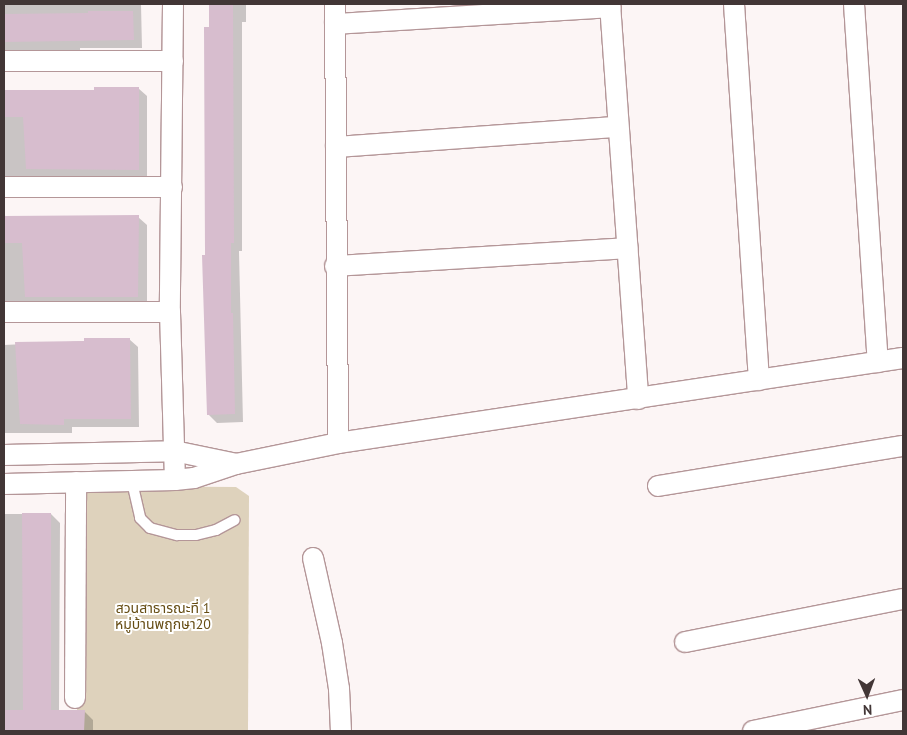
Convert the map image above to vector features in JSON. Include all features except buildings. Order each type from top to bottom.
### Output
[{"type":"street","points":[[173,4],[170,312],[175,480]]},
{"type":"street","points":[[334,4],[338,444]]},
{"type":"street","points":[[734,4],[759,380]]},
{"type":"street","points":[[854,4],[878,362]]},
{"type":"street","points":[[335,24],[610,6],[638,399]]},
{"type":"street","points":[[4,61],[173,61]]},
{"type":"street","points":[[336,147],[618,127]]},
{"type":"street","points":[[4,187],[172,187]]},
{"type":"street","points":[[335,266],[627,248]]},
{"type":"street","points":[[4,312],[170,312]]},
{"type":"street","points":[[4,484],[132,482],[194,478],[236,464],[338,444],[903,358]]},
{"type":"street","points":[[658,486],[903,446]]},
{"type":"street","points":[[4,455],[174,452],[236,464]]},
{"type":"street","points":[[74,698],[76,482]]},
{"type":"street","points":[[313,558],[339,689],[341,731]]},
{"type":"street","points":[[685,642],[903,599]]},
{"type":"street","points":[[753,731],[903,700]]},
{"type":"lane","points":[[132,482],[140,518],[150,528],[177,535],[196,535],[216,530],[235,520]]},
{"type":"green space","name":"สวนสาธารณะที่ 1 หมู่บ้านพฤกษา20","points":[[89,486],[236,487],[249,496],[248,731],[77,731],[77,501]]}]
